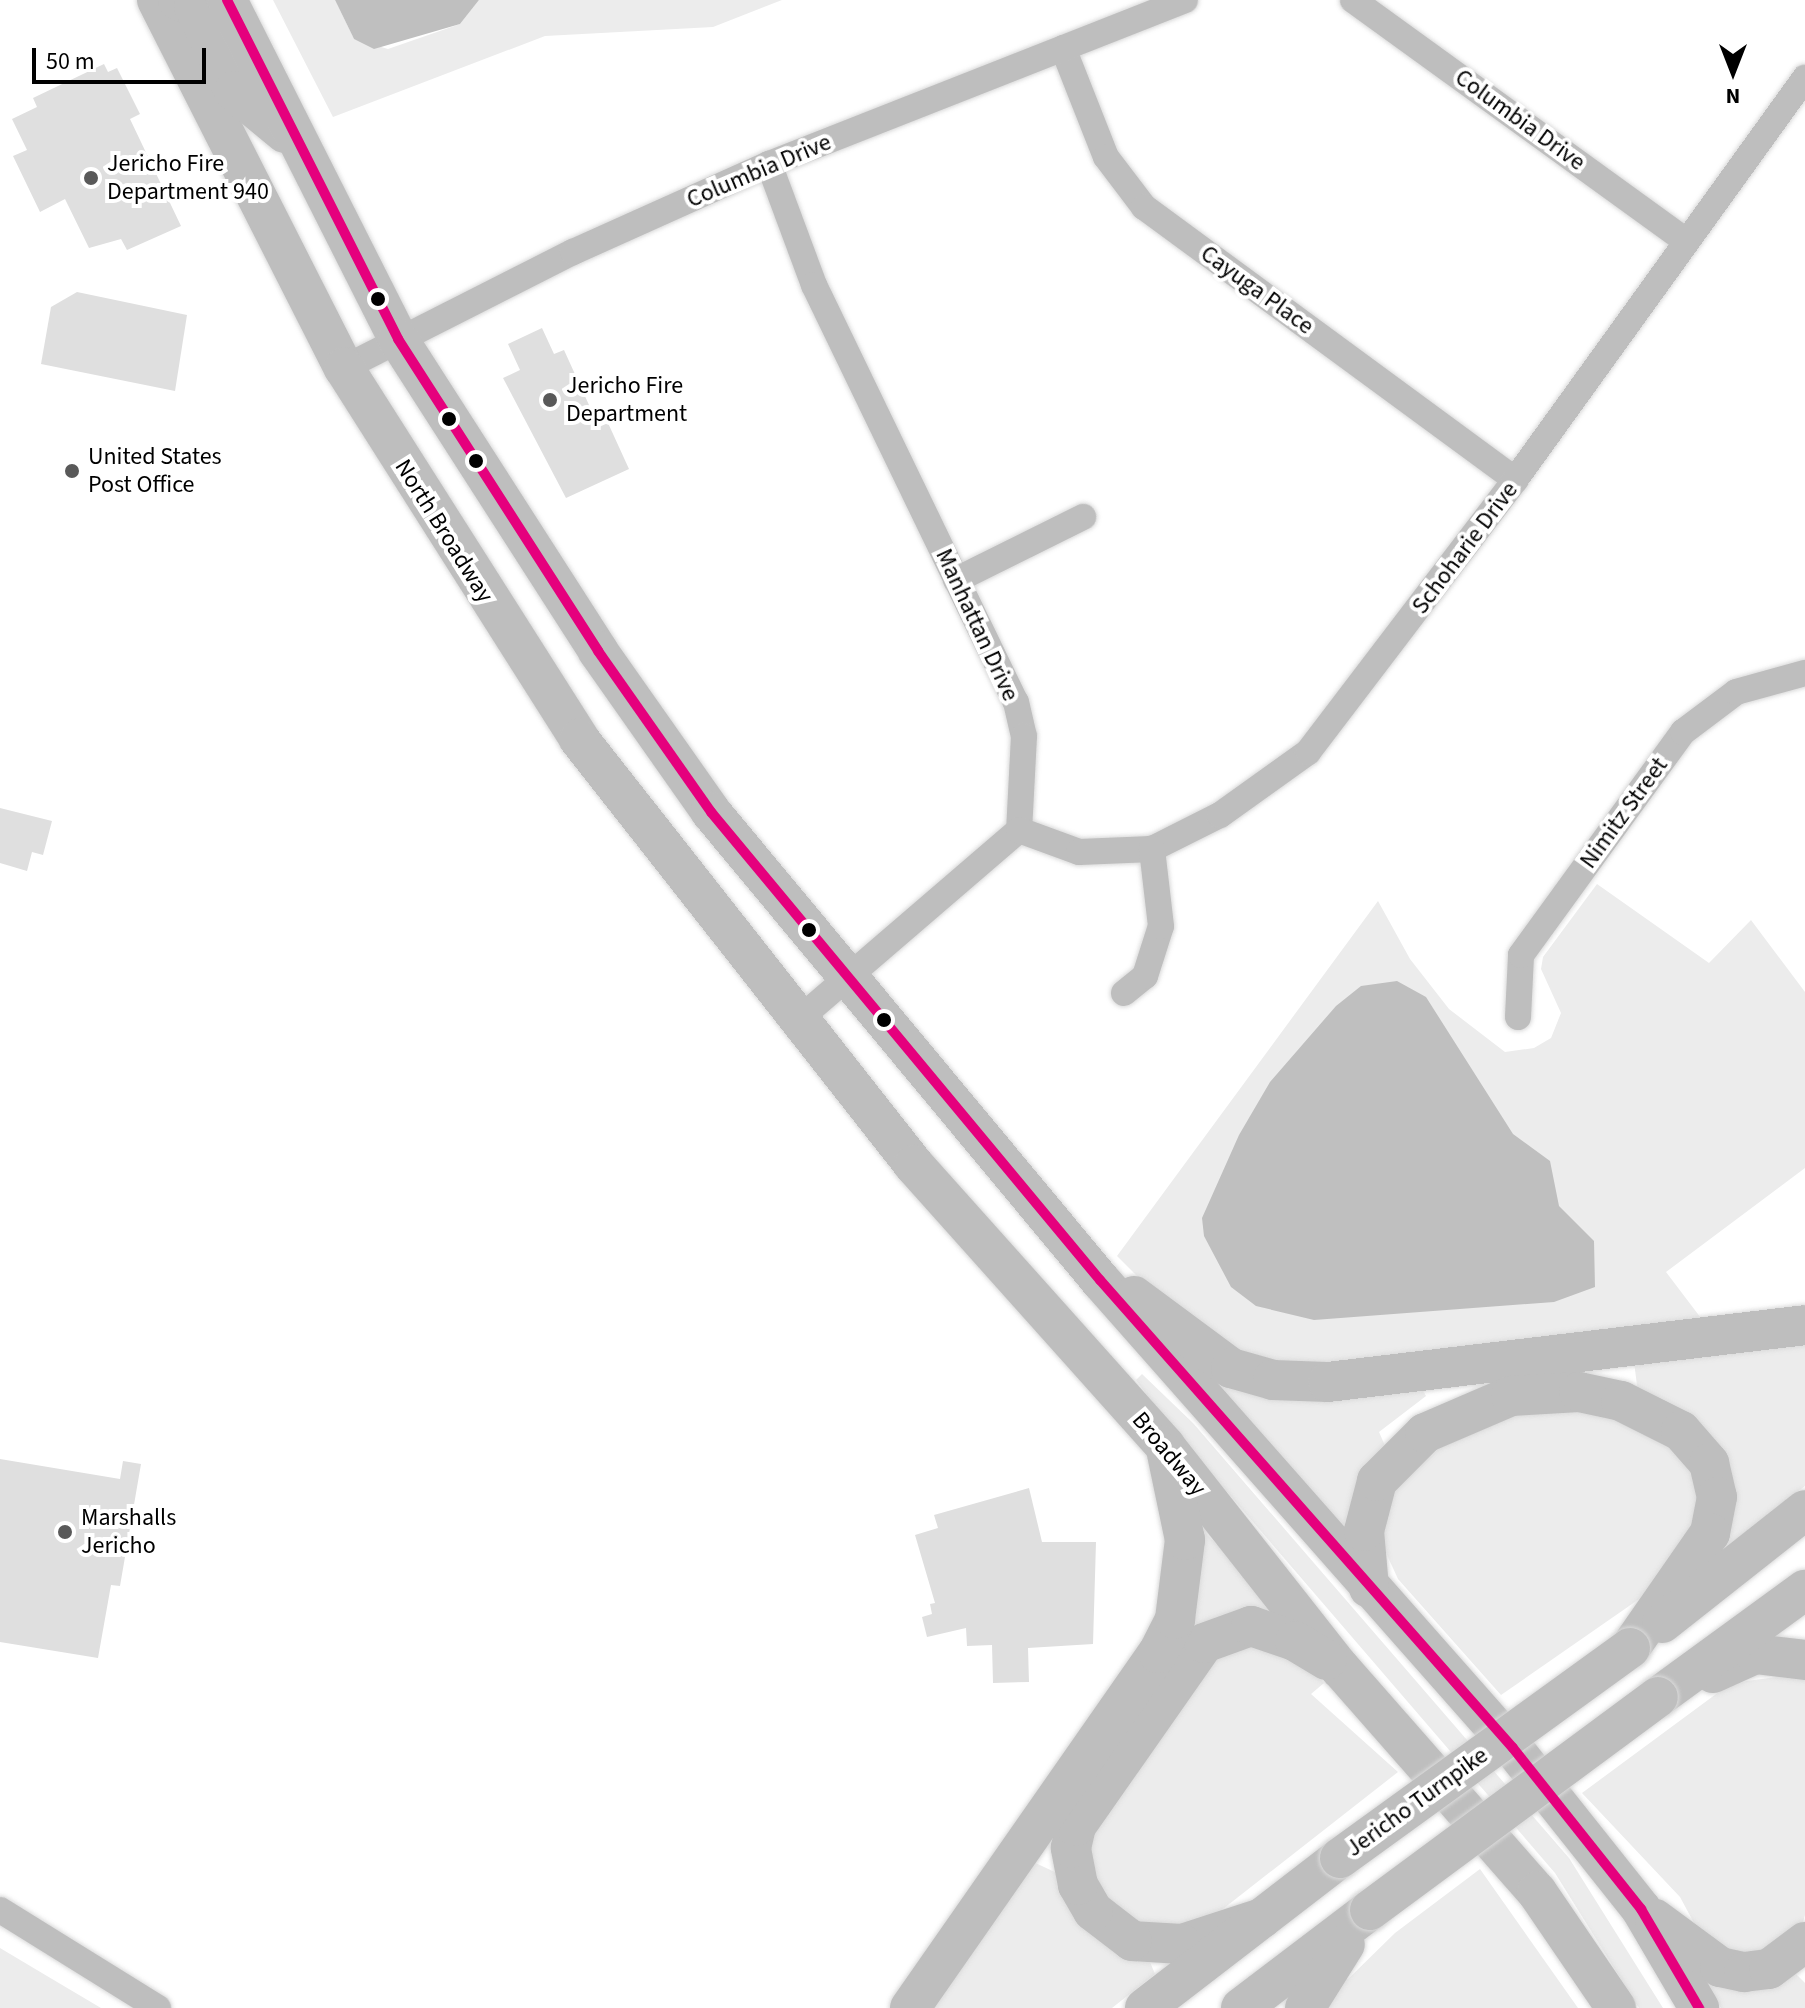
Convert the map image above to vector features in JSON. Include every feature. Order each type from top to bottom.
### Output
[{"type":"main road","name":"North Broadway","points":[[157,0],[344,368],[579,739],[798,1020]]},
{"type":"main road","points":[[178,0],[194,6],[234,91],[294,140]]},
{"type":"main road","points":[[227,0],[294,140],[398,339],[642,714],[711,812],[1100,1280],[1513,1748],[1641,1909],[1699,2008]]},
{"type":"main road","name":"Broadway","points":[[798,1020],[923,1175],[1165,1446],[1340,1668],[1537,1892],[1616,2008]]},
{"type":"main road","points":[[1100,1280],[1150,1304],[1231,1368],[1273,1380],[1328,1382],[1805,1325]]},
{"type":"main road","points":[[1369,1588],[1364,1531],[1377,1481],[1425,1433],[1511,1396],[1579,1392],[1621,1401],[1681,1431],[1709,1463],[1717,1497],[1710,1533],[1630,1648]]},
{"type":"main road","points":[[910,2008],[1158,1653],[1175,1619],[1185,1540],[1165,1446]]},
{"type":"main road","name":"Jericho Turnpike","points":[[1145,2008],[1340,1858],[1630,1648],[1805,1510]]},
{"type":"main road","points":[[1241,2008],[1805,1590]]},
{"type":"main road","points":[[1262,1918],[1182,1944],[1132,1941],[1093,1911],[1078,1885],[1071,1848],[1076,1826],[1183,1667],[1218,1633],[1251,1626],[1295,1641],[1340,1668]]},
{"type":"main road","points":[[1658,1697],[1755,1654],[1805,1660]]},
{"type":"main road","points":[[1513,1748],[1674,2008]]},
{"type":"main road","points":[[1537,1892],[1548,1930],[1588,2008]]},
{"type":"main road","points":[[1641,1909],[1708,1959],[1744,1972],[1769,1969],[1805,1942]]},
{"type":"main road","points":[[1305,2008],[1310,1991],[1370,1910]]},
{"type":"street","name":"Columbia Drive","points":[[344,368],[398,339],[769,164],[1185,0]]},
{"type":"street","name":"Columbia Drive","points":[[1353,0],[1686,241]]},
{"type":"street","name":"Cayuga Place","points":[[1063,48],[1106,157],[1144,207],[1515,480]]},
{"type":"street","name":"Schoharie Drive","points":[[1019,830],[1079,852],[1152,849],[1220,815],[1308,752],[1515,480],[1805,78]]},
{"type":"street","name":"Manhattan Drive","points":[[769,164],[814,285],[1016,702],[1024,736],[1019,830]]},
{"type":"street","points":[[956,580],[1083,517]]},
{"type":"street","name":"Nimitz Street","points":[[1518,1017],[1521,955],[1683,732],[1736,692],[1805,673]]},
{"type":"street","points":[[798,1020],[1019,830]]},
{"type":"street","points":[[1124,993],[1145,976],[1161,926],[1152,849]]},
{"type":"street","points":[[0,1910],[158,2008]]},
{"type":"shaded area","points":[[273,0],[335,0],[354,39],[388,49],[460,24],[479,0],[782,0],[713,27],[545,36],[333,117]]},
{"type":"shaded area","points":[[335,0],[479,0],[460,24],[374,49],[354,39]]},
{"type":"shaded area","points":[[1597,884],[1709,963],[1751,920],[1805,992],[1805,1168],[1666,1272],[1707,1326],[1278,1368],[1192,1331],[1117,1256],[1378,901],[1410,959],[1449,1009],[1505,1052],[1534,1048],[1551,1038],[1561,1013],[1541,969],[1543,957]]},
{"type":"shaded area","points":[[1397,981],[1426,997],[1513,1134],[1550,1161],[1559,1206],[1594,1241],[1595,1287],[1554,1302],[1314,1320],[1256,1306],[1231,1287],[1204,1236],[1202,1218],[1239,1135],[1270,1082],[1336,1006],[1361,986]]},
{"type":"shaded area","points":[[1805,1341],[1805,1486],[1720,1552],[1731,1514],[1638,1393],[1634,1362]]},
{"type":"shaded area","points":[[1198,1367],[1420,1385],[1426,1396],[1379,1432],[1386,1448],[1354,1519],[1341,1528]]},
{"type":"shaded area","points":[[1142,1374],[1193,1423],[1569,1858],[1663,2008],[1639,2008],[1555,1873],[1167,1422],[1136,1380]]},
{"type":"shaded area","points":[[1559,1407],[1620,1419],[1675,1450],[1701,1478],[1705,1520],[1668,1579],[1501,1695],[1398,1579],[1382,1544],[1383,1503],[1436,1442],[1498,1415]]},
{"type":"shaded area","points":[[1203,1531],[1283,1619],[1201,1630],[1189,1622]]},
{"type":"shaded area","points":[[1242,1638],[1298,1656],[1324,1683],[1311,1694],[1398,1772],[1205,1923],[1142,1932],[1108,1910],[1088,1874],[1087,1837],[1205,1659]]},
{"type":"shaded area","points":[[1778,1670],[1805,1675],[1805,1915],[1801,1930],[1743,1964],[1701,1936],[1680,1897],[1582,1793],[1731,1683],[1777,1677]]},
{"type":"shaded area","points":[[1029,1860],[1059,1874],[1114,1952],[1150,1962],[1155,1974],[1112,2008],[927,2008]]},
{"type":"shaded area","points":[[1480,1869],[1578,2008],[1315,2008],[1327,1982],[1348,1979],[1395,1933]]},
{"type":"shaded area","points":[[0,1948],[47,1976],[101,2008],[0,2008]]},
{"type":"shaded area","points":[[1796,1974],[1805,1983],[1805,2008],[1721,2008],[1704,1979]]},
{"type":"building","name":"Jericho Fire Department 940","points":[[104,64],[108,72],[117,68],[140,114],[130,119],[181,226],[127,250],[121,239],[89,248],[65,199],[40,212],[13,156],[27,150],[12,119],[37,107],[33,98]]},
{"type":"building","points":[[77,292],[187,315],[175,391],[41,364],[51,307]]},
{"type":"building","name":"Jericho Fire Department","points":[[542,328],[554,354],[564,350],[599,427],[608,423],[629,469],[566,498],[503,378],[520,370],[508,344]]},
{"type":"building","points":[[0,808],[52,821],[43,855],[32,852],[27,871],[0,863]]},
{"type":"building","name":"Marshalls Jericho","points":[[0,1459],[120,1479],[123,1461],[141,1464],[120,1586],[111,1585],[98,1658],[0,1642]]},
{"type":"building","points":[[1029,1488],[1042,1542],[1096,1542],[1093,1644],[1028,1648],[1029,1682],[993,1683],[992,1645],[967,1646],[966,1628],[927,1637],[922,1617],[932,1614],[930,1604],[935,1603],[915,1535],[938,1528],[934,1515]]},
{"type":"transit line","points":[[227,0],[398,339],[598,651],[711,812],[1100,1280],[1513,1748],[1641,1909],[1699,2008]]},
{"type":"place","name":"Jericho Fire Department 940","points":[[91,178]]},
{"type":"place","name":"Jericho Fire Department","points":[[550,400]]},
{"type":"place","name":"United States Post Office","points":[[72,471]]},
{"type":"place","name":"Marshalls Jericho","points":[[65,1532]]}]
